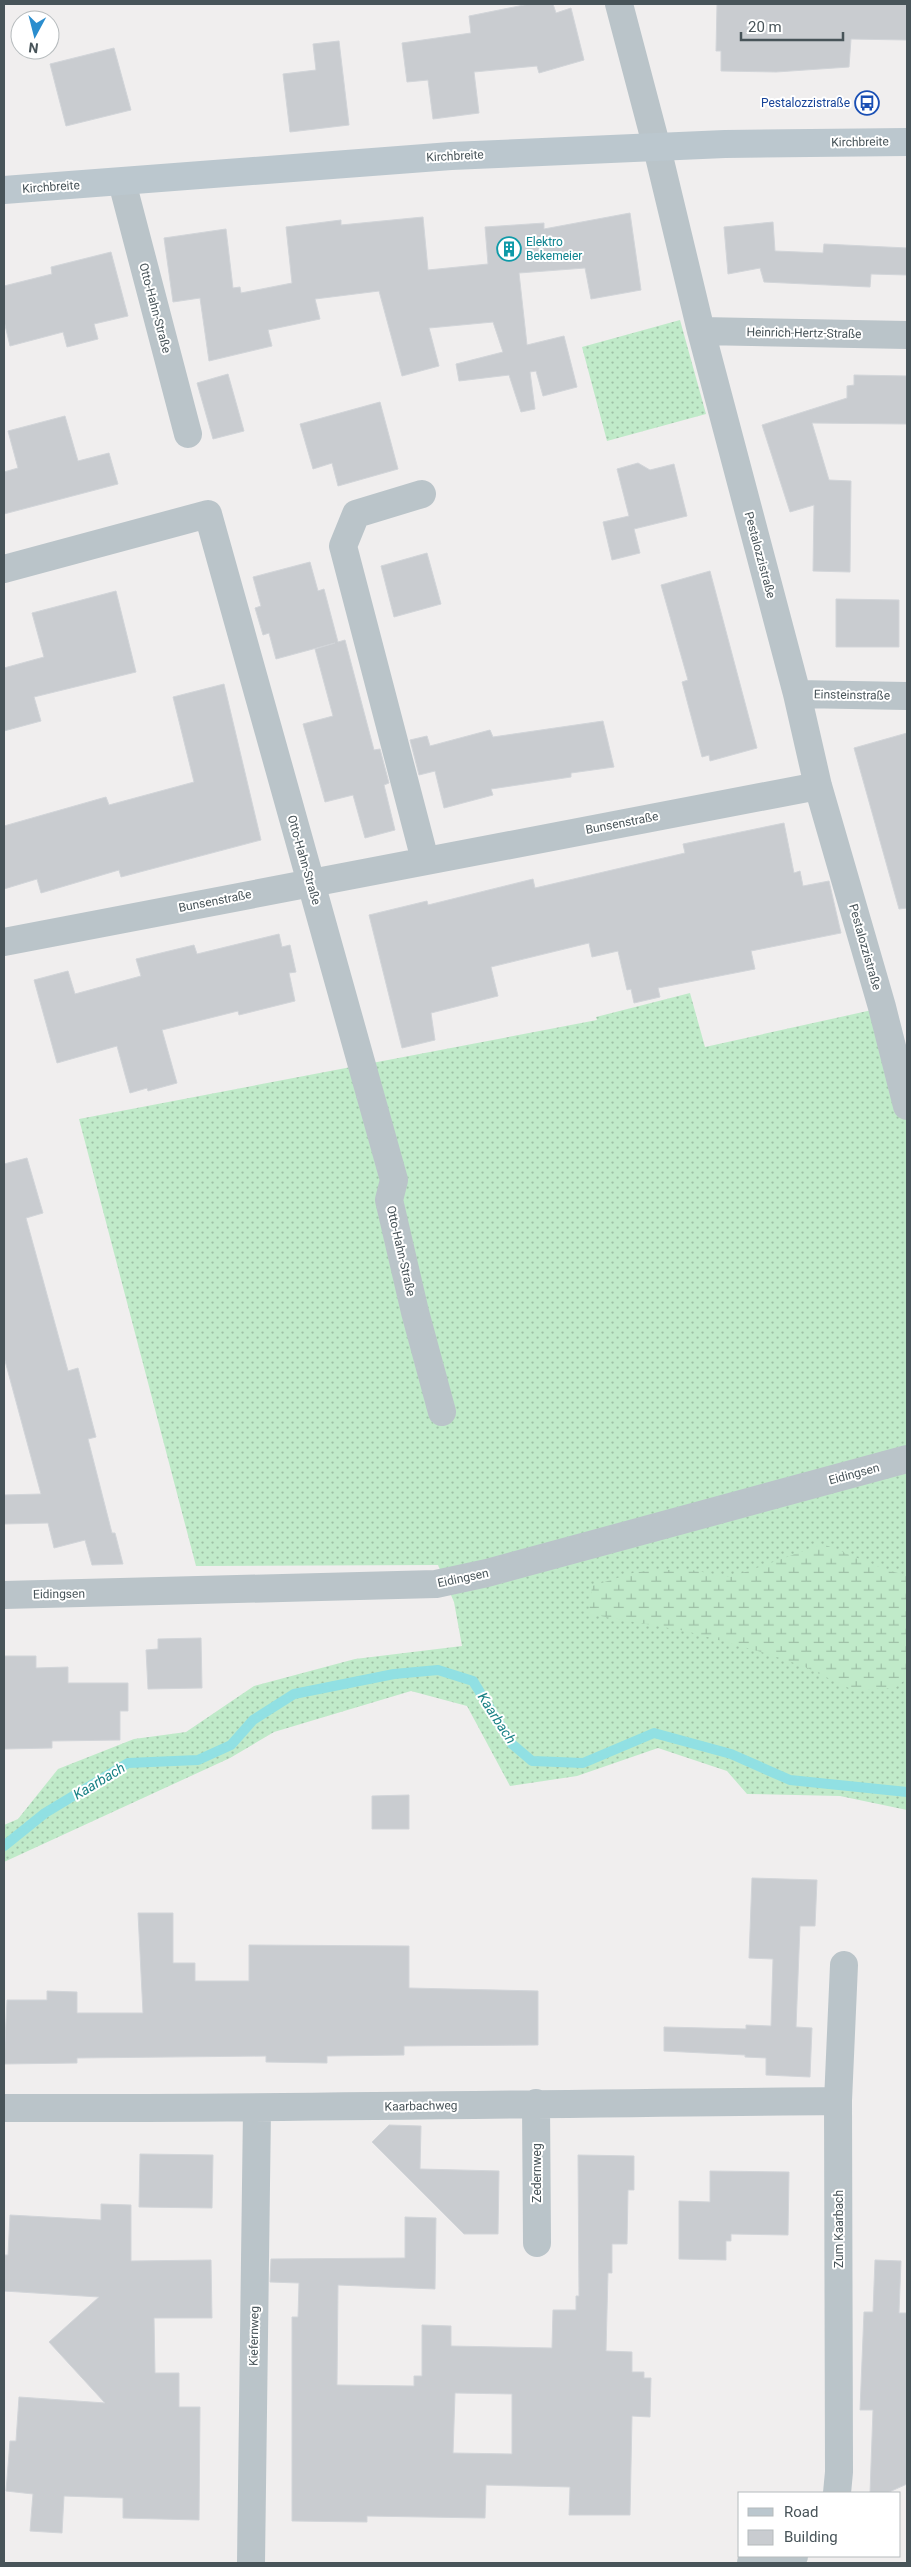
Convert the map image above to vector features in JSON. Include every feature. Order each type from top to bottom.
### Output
[{"type":"street","name":"Pestalozzistraße","points":[[619,4],[657,148],[701,331],[797,694],[818,786],[882,1007],[907,1106]]},
{"type":"street","name":"Kirchbreite","points":[[4,190],[451,156],[725,144],[907,142]]},
{"type":"street","name":"Otto-Hahn-Straße","points":[[122,182],[188,434]]},
{"type":"street","name":"Heinrich-Hertz-Straße","points":[[701,331],[907,335]]},
{"type":"street","points":[[422,494],[356,514],[343,546],[425,860]]},
{"type":"street","name":"Otto-Hahn-Straße","points":[[4,569],[208,514],[394,1180],[389,1200],[415,1312],[442,1412]]},
{"type":"street","name":"Einsteinstraße","points":[[797,694],[907,696]]},
{"type":"street","name":"Bunsenstraße","points":[[4,942],[818,786]]},
{"type":"street","name":"Eidingsen","points":[[4,1595],[436,1584],[487,1573],[907,1459]]},
{"type":"street","name":"Zum Kaarbach","points":[[836,2492],[839,2472],[838,2101],[844,1965]]},
{"type":"street","name":"Kaarbachweg","points":[[4,2108],[257,2109],[536,2103],[838,2101]]},
{"type":"street","name":"Zedernweg","points":[[536,2103],[537,2242]]},
{"type":"street","name":"Kiefernweg","points":[[251,2563],[257,2109]]},
{"type":"street","points":[[751,2563],[768,2562],[790,2557]]},
{"type":"green space","points":[[680,320],[706,414],[607,441],[582,347]]},
{"type":"green space","points":[[690,993],[705,1047],[872,1010],[907,1060],[907,1810],[840,1796],[747,1794],[727,1771],[658,1748],[577,1776],[510,1786],[467,1706],[411,1691],[274,1732],[230,1758],[4,1862],[4,1825],[18,1819],[58,1769],[134,1739],[186,1732],[254,1686],[355,1659],[462,1646],[454,1602],[438,1565],[196,1566],[79,1119],[597,1020],[596,1017]]},
{"type":"green space","points":[[823,1544],[889,1571],[907,1575],[907,1678],[895,1688],[853,1690],[803,1666],[765,1653],[686,1631],[589,1614],[592,1586],[636,1572],[691,1570],[731,1577]]},
{"type":"building","points":[[529,4],[553,4],[556,13],[571,8],[584,60],[539,73],[537,66],[474,72],[479,113],[433,119],[428,80],[407,82],[402,43],[471,33],[469,16]]},
{"type":"building","points":[[717,4],[907,4],[907,40],[851,39],[849,67],[776,72],[721,71],[721,51],[716,51]]},
{"type":"building","points":[[339,41],[349,125],[290,132],[283,74],[316,70],[313,44]]},
{"type":"building","points":[[114,48],[131,110],[66,126],[50,64]]},
{"type":"building","points":[[630,213],[641,290],[591,299],[585,268],[519,273],[527,345],[564,336],[577,387],[543,396],[536,371],[530,372],[535,409],[521,412],[509,375],[459,381],[456,364],[503,352],[493,322],[429,328],[439,366],[402,376],[379,291],[315,299],[320,319],[268,330],[272,346],[209,361],[200,298],[173,302],[164,238],[226,229],[233,288],[240,287],[241,293],[292,283],[286,227],[341,220],[341,225],[423,217],[428,270],[488,264],[485,227],[544,223],[544,229]]},
{"type":"building","points":[[773,222],[775,251],[823,253],[824,244],[907,248],[907,275],[871,274],[870,287],[764,282],[760,268],[728,274],[724,227]]},
{"type":"building","points":[[111,252],[128,316],[94,324],[98,339],[67,347],[63,332],[10,346],[4,321],[4,286],[52,274],[51,267]]},
{"type":"building","points":[[228,374],[244,431],[213,439],[197,383]]},
{"type":"building","points":[[854,375],[907,376],[907,424],[812,423],[829,480],[851,481],[850,572],[813,571],[814,505],[790,512],[762,425],[847,398],[847,386],[854,385]]},
{"type":"building","points":[[380,402],[398,469],[338,486],[332,463],[313,469],[300,424]]},
{"type":"building","points":[[65,416],[78,461],[109,453],[118,484],[4,514],[4,472],[18,468],[8,431]]},
{"type":"building","points":[[638,463],[650,470],[674,464],[687,516],[634,529],[640,553],[612,560],[603,522],[629,516],[617,469]]},
{"type":"building","points":[[427,553],[441,604],[394,617],[381,566]]},
{"type":"building","points":[[310,562],[318,591],[324,589],[338,642],[345,640],[374,750],[380,749],[389,783],[384,785],[395,830],[365,838],[353,795],[325,802],[303,724],[333,716],[315,649],[335,643],[276,659],[269,633],[263,635],[255,608],[261,606],[253,577]]},
{"type":"building","points":[[710,571],[757,748],[710,761],[709,755],[702,757],[682,682],[688,680],[661,585]]},
{"type":"building","points":[[116,591],[136,672],[34,697],[41,721],[4,731],[4,668],[44,657],[32,613]]},
{"type":"building","points":[[836,599],[899,600],[899,647],[836,647]]},
{"type":"building","points":[[224,684],[261,840],[121,877],[119,870],[41,893],[37,879],[4,889],[4,826],[106,797],[109,805],[194,782],[173,697]]},
{"type":"building","points":[[603,721],[614,767],[571,773],[571,777],[491,789],[493,795],[444,808],[435,771],[419,775],[410,740],[427,736],[430,746],[490,730],[493,737]]},
{"type":"building","points":[[907,733],[907,908],[899,909],[854,748]]},
{"type":"building","points":[[784,823],[794,873],[800,871],[803,886],[829,881],[841,933],[751,951],[755,969],[658,988],[660,997],[634,1003],[631,989],[627,990],[618,951],[592,957],[589,943],[491,967],[498,996],[431,1013],[435,1040],[402,1048],[369,915],[427,901],[428,905],[533,879],[535,888],[685,853],[683,844]]},
{"type":"building","points":[[279,934],[282,947],[290,945],[296,972],[289,973],[295,1001],[239,1015],[238,1011],[162,1030],[177,1083],[148,1091],[147,1088],[130,1093],[117,1046],[57,1063],[34,980],[68,971],[75,994],[141,976],[136,959],[194,945],[197,954]]},
{"type":"building","points":[[27,1158],[43,1213],[26,1218],[68,1371],[78,1368],[96,1437],[88,1439],[112,1533],[115,1533],[123,1564],[92,1565],[85,1540],[54,1548],[48,1523],[4,1524],[4,1495],[41,1494],[4,1357],[4,1164]]},
{"type":"building","points":[[201,1638],[202,1688],[148,1689],[146,1650],[158,1649],[158,1639]]},
{"type":"building","points":[[4,1656],[36,1656],[36,1668],[68,1667],[68,1683],[128,1683],[128,1711],[120,1711],[120,1740],[52,1741],[52,1748],[4,1749]]},
{"type":"building","points":[[409,1795],[409,1829],[372,1829],[372,1796]]},
{"type":"building","points":[[752,1878],[817,1880],[815,1926],[800,1926],[796,2027],[812,2028],[810,2077],[766,2075],[766,2058],[745,2057],[745,2055],[664,2051],[664,2027],[746,2029],[746,2025],[771,2026],[773,1959],[749,1958]]},
{"type":"building","points":[[138,1913],[173,1913],[173,1963],[195,1963],[195,1981],[249,1981],[249,1945],[409,1946],[409,1988],[538,1991],[538,2045],[404,2046],[404,2055],[327,2056],[327,2063],[266,2062],[266,2056],[77,2058],[77,2063],[4,2064],[7,2000],[47,2000],[47,1991],[77,1992],[77,2013],[143,2013]]},
{"type":"building","points":[[389,2125],[421,2126],[420,2169],[499,2171],[498,2234],[464,2234],[372,2142]]},
{"type":"building","points":[[140,2154],[213,2155],[212,2208],[139,2207]]},
{"type":"building","points":[[578,2155],[634,2156],[634,2190],[628,2190],[627,2244],[612,2244],[612,2273],[608,2273],[606,2351],[632,2352],[632,2372],[644,2372],[644,2378],[651,2378],[650,2417],[632,2416],[630,2515],[569,2515],[570,2487],[486,2485],[485,2518],[367,2516],[367,2522],[292,2521],[292,2317],[298,2317],[299,2283],[270,2282],[271,2259],[405,2258],[405,2217],[436,2218],[435,2289],[338,2285],[337,2385],[414,2386],[414,2376],[422,2376],[422,2325],[451,2326],[451,2346],[552,2348],[553,2310],[576,2310],[576,2296],[579,2296]],"holes":[[[455,2393],[512,2394],[512,2454],[453,2453]]]},
{"type":"building","points":[[710,2171],[789,2172],[788,2235],[731,2234],[731,2241],[726,2241],[726,2260],[679,2259],[679,2201],[710,2202]]},
{"type":"building","points":[[101,2204],[131,2205],[131,2261],[211,2260],[212,2318],[154,2318],[155,2373],[179,2373],[179,2407],[200,2407],[199,2520],[123,2518],[123,2498],[64,2496],[62,2533],[30,2531],[33,2494],[6,2491],[10,2441],[16,2441],[19,2397],[105,2403],[49,2342],[99,2297],[4,2291],[4,2255],[8,2255],[10,2215],[101,2220]]},
{"type":"building","points":[[875,2260],[901,2261],[899,2313],[907,2313],[907,2484],[889,2492],[870,2492],[873,2410],[860,2410],[864,2312],[873,2312]]},
{"type":"waterway","name":"Kaarbach","points":[[4,1846],[45,1813],[128,1763],[198,1760],[231,1745],[253,1720],[294,1694],[394,1674],[438,1670],[473,1681],[512,1744],[532,1761],[583,1763],[654,1733],[731,1754],[790,1780],[907,1792]]},
{"type":"place","name":"Pestalozzistraße","points":[[867,103]]},
{"type":"place","name":"Elektro Bekemeier","points":[[509,249]]}]
